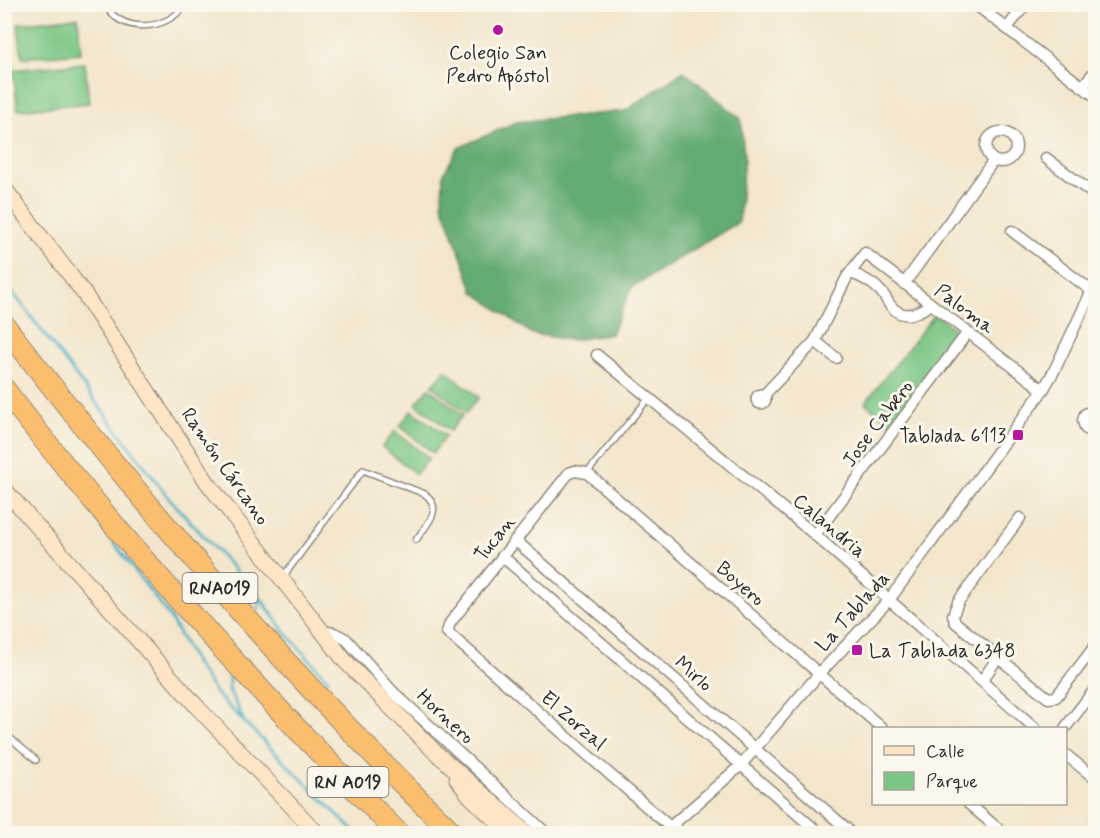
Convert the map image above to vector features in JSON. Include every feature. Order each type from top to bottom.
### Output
[{"type":"highway","name":"RNA019","points":[[4,325],[146,502],[230,600],[325,703],[454,834]]},
{"type":"highway","name":"RNA019","points":[[4,389],[151,568],[298,730]]},
{"type":"highway","name":"RN A019","points":[[298,730],[399,834]]},
{"type":"main road","name":"Ramón Cárcano","points":[[4,188],[84,292],[148,388],[188,455],[345,661],[434,751],[528,834]]},
{"type":"main road","points":[[7,496],[199,709],[318,834]]},
{"type":"main road","name":"Ramón Cárcano","points":[[434,751],[471,796],[510,834]]},
{"type":"street","points":[[975,4],[1095,98]]},
{"type":"street","points":[[1006,28],[1026,4]]},
{"type":"street","points":[[1082,87],[1095,70]]},
{"type":"street","points":[[1046,158],[1095,196]]},
{"type":"street","points":[[904,284],[994,160]]},
{"type":"street","points":[[1012,231],[1094,286]]},
{"type":"street","name":"Paloma","points":[[850,273],[865,253],[1043,390]]},
{"type":"street","points":[[764,395],[814,341],[850,273],[859,276],[882,293],[891,308],[899,313],[918,314],[931,304]]},
{"type":"street","name":"La Tablada","points":[[670,831],[740,766],[819,674],[889,600],[1043,390],[1094,286]]},
{"type":"street","points":[[912,314],[913,308],[921,297]]},
{"type":"street","name":"Jose Cabero","points":[[815,535],[968,332]]},
{"type":"street","points":[[814,341],[836,358]]},
{"type":"street","name":"Calandria","points":[[597,355],[815,535],[1033,727]]},
{"type":"street","points":[[1095,413],[1092,411],[1085,414],[1083,420],[1085,428],[1095,436]]},
{"type":"street","name":"Tucan","points":[[447,632],[450,623],[563,478],[575,471],[587,473]]},
{"type":"street","name":"Boyero","points":[[587,473],[880,727]]},
{"type":"street","points":[[1020,518],[957,602],[953,615],[955,622],[1048,698],[1056,697],[1095,645]]},
{"type":"street","name":"Mirlo","points":[[515,540],[754,750],[848,829],[847,834]]},
{"type":"street","name":"Mirlo","points":[[502,556],[820,834]]},
{"type":"street","name":"Hornero","points":[[321,631],[346,639],[393,692],[547,834]]},
{"type":"street","name":"El Zorzal","points":[[447,632],[670,831]]},
{"type":"street","points":[[982,681],[998,657]]},
{"type":"street","points":[[1066,727],[1095,688]]},
{"type":"street","points":[[1067,757],[1095,779]]},
{"type":"street","points":[[970,805],[1004,834]]},
{"type":"lane","points":[[105,4],[111,16],[118,21],[128,25],[153,26],[175,16],[185,4]]},
{"type":"lane","points":[[587,473],[649,398]]},
{"type":"lane","points":[[281,579],[363,470],[425,494],[433,500],[435,508],[416,540]]},
{"type":"lane","points":[[4,733],[36,760]]},
{"type":"green space","points":[[78,17],[81,53],[22,58],[18,24]]},
{"type":"green space","points":[[85,63],[89,103],[18,110],[13,70]]},
{"type":"green space","points":[[684,71],[741,119],[744,157],[739,222],[632,287],[611,334],[572,340],[532,334],[474,292],[442,204],[443,175],[458,148],[516,122],[625,111]]},
{"type":"green space","points":[[935,314],[962,335],[893,425],[865,403]]},
{"type":"green space","points":[[445,370],[479,397],[466,413],[432,386]]},
{"type":"green space","points":[[429,388],[463,415],[450,431],[416,404]]},
{"type":"green space","points":[[412,410],[446,436],[433,453],[400,426]]},
{"type":"green space","points":[[395,431],[429,458],[416,474],[382,447]]},
{"type":"waterway","points":[[4,281],[168,497],[261,599],[284,631],[328,680]]},
{"type":"waterway","points":[[97,520],[169,616],[195,663],[217,695],[357,834]]},
{"type":"waterway","points":[[257,611],[261,599]]},
{"type":"waterway","points":[[229,679],[229,690],[243,719]]},
{"type":"place","name":"Colegio San Pedro Apóstol","points":[[498,30]]},
{"type":"place","name":"Tablada 6113","points":[[1018,435]]},
{"type":"place","name":"La Tablada 6348","points":[[857,650]]}]
